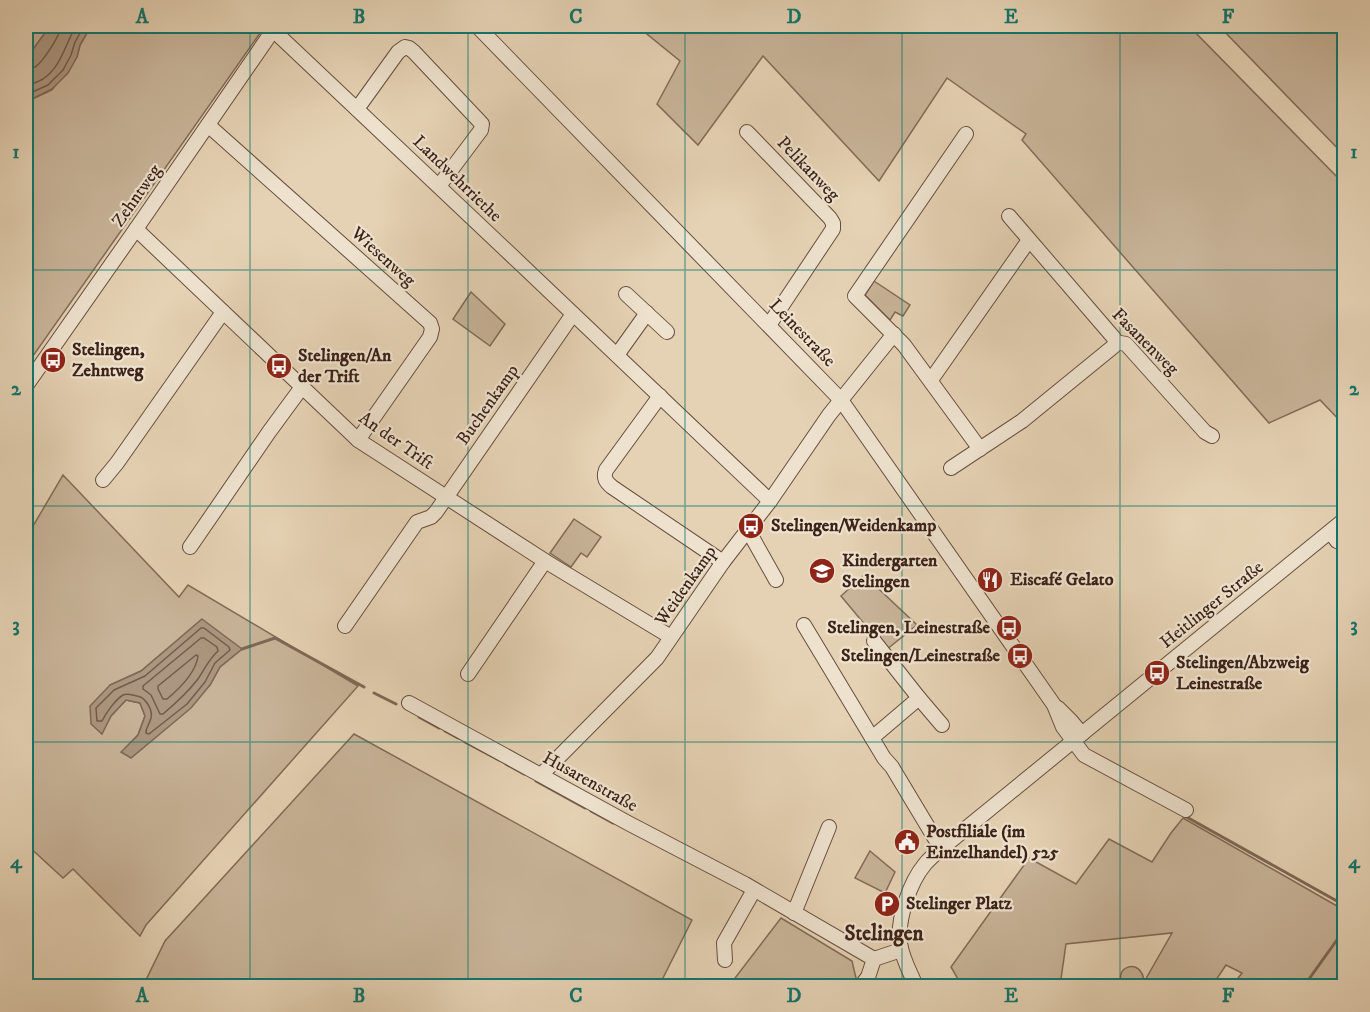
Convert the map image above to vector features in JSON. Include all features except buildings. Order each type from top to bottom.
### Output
[{"type":"street","name":"Leinestraße","points":[[477,26],[841,400],[1054,705],[1063,727],[1078,737],[1084,755],[1186,810]]},
{"type":"street","name":"Landwehrriethe","points":[[274,28],[770,501]]},
{"type":"street","name":"Zehntweg","points":[[26,386],[274,28]]},
{"type":"street","points":[[357,109],[398,52],[405,47],[414,52],[481,122],[482,126],[439,186]]},
{"type":"street","name":"Wiesenweg","points":[[208,125],[430,323],[432,330],[429,337],[358,440]]},
{"type":"street","name":"Pelikanweg","points":[[747,132],[833,223],[833,229],[769,325]]},
{"type":"street","points":[[966,134],[855,296],[904,345],[980,449]]},
{"type":"street","name":"Fasanenweg","points":[[1009,216],[1114,338],[1115,342],[1126,344],[1205,432],[1212,436]]},
{"type":"street","name":"An der Trift","points":[[136,229],[358,440],[545,561],[671,637]]},
{"type":"street","points":[[931,380],[1029,240]]},
{"type":"street","points":[[626,294],[667,332]]},
{"type":"street","points":[[103,480],[223,312]]},
{"type":"street","points":[[617,355],[647,314]]},
{"type":"street","name":"Buchenkamp","points":[[345,626],[417,522],[431,517],[447,497],[573,315]]},
{"type":"street","name":"Weidenkamp","points":[[541,775],[657,658],[723,562],[770,501],[841,400],[894,334]]},
{"type":"street","points":[[951,468],[1022,421],[1114,346],[1115,342]]},
{"type":"street","points":[[190,547],[302,387]]},
{"type":"street","points":[[660,396],[606,470],[605,478],[607,483],[723,562]]},
{"type":"street","name":"Heitlinger Straße","points":[[901,950],[900,924],[918,874],[925,864],[1344,520]]},
{"type":"street","points":[[748,530],[776,580]]},
{"type":"street","points":[[1329,532],[1337,541],[1344,544]]},
{"type":"street","points":[[468,674],[545,561]]},
{"type":"street","points":[[804,625],[942,848]]},
{"type":"street","points":[[874,641],[942,725]]},
{"type":"street","points":[[872,738],[919,698]]},
{"type":"street","name":"Husarenstraße","points":[[409,703],[754,890],[874,959]]},
{"type":"street","points":[[794,913],[829,827]]},
{"type":"street","points":[[725,960],[724,943],[754,890]]},
{"type":"street","points":[[861,987],[868,977],[874,959],[901,950],[916,987]]},
{"type":"shaded area","points":[[26,26],[50,26],[26,59]]},
{"type":"shaded area","points":[[91,26],[265,26],[26,366],[26,102],[52,90],[77,57],[80,45]]},
{"type":"shaded area","points":[[653,26],[1189,26],[1344,184],[1344,425],[1320,400],[1269,423],[1022,140],[1026,134],[947,78],[879,181],[763,56],[698,145],[657,104],[680,61],[647,34]]},
{"type":"shaded area","points":[[1219,26],[1344,26],[1344,155]]},
{"type":"shaded area","points":[[874,281],[910,305],[903,316],[895,312],[890,320],[865,295]]},
{"type":"shaded area","points":[[471,292],[505,324],[490,346],[453,319]]},
{"type":"shaded area","points":[[63,475],[179,597],[188,585],[358,686],[146,925],[140,936],[73,869],[63,878],[26,844],[26,538]],"holes":[[[242,649],[220,667],[210,685],[122,752],[138,735],[145,716],[140,703],[126,700],[111,716],[101,734],[110,685],[141,671],[166,650]]]},
{"type":"shaded area","points":[[574,519],[601,537],[587,557],[581,553],[571,567],[550,553]]},
{"type":"shaded area","points":[[864,575],[917,625],[886,650],[841,596]]},
{"type":"shaded area","points":[[354,734],[692,920],[659,986],[143,986],[165,941]]},
{"type":"shaded area","points":[[1183,818],[1344,910],[1344,986],[1273,986],[1268,984],[1268,986],[1232,986],[1242,973],[1226,965],[1212,986],[1124,986],[1121,974],[1128,967],[1138,969],[1144,982],[1172,933],[1066,944],[1060,986],[962,986],[951,967],[1029,858],[1076,884],[1109,839],[1152,862]]},
{"type":"shaded area","points":[[870,851],[895,872],[885,893],[855,878]]},
{"type":"shaded area","points":[[781,918],[852,961],[856,978],[849,986],[740,986],[732,982]]},
{"type":"water","points":[[50,26],[91,26],[68,73],[52,89],[26,102],[26,59]]},
{"type":"water","points":[[202,619],[242,649],[220,667],[210,685],[191,708],[131,758],[121,752],[138,735],[145,716],[140,703],[126,700],[111,716],[102,734],[91,724],[90,706],[110,685],[141,671]]},
{"type":"waterway","points":[[242,649],[275,638],[364,687]]},
{"type":"waterway","points":[[374,693],[396,704]]},
{"type":"waterway","points":[[419,717],[439,728]]},
{"type":"waterway","points":[[445,731],[458,738]]},
{"type":"waterway","points":[[465,742],[499,760]]},
{"type":"waterway","points":[[506,764],[524,774]]},
{"type":"waterway","points":[[536,781],[585,808]]},
{"type":"waterway","points":[[591,811],[613,823]]},
{"type":"waterway","points":[[1183,815],[1344,905]]},
{"type":"waterway","points":[[1304,986],[1344,930]]},
{"type":"place","name":"Stelingen, Zehntweg","points":[[53,360]]},
{"type":"place","name":"Stelingen/An der Trift","points":[[279,366]]},
{"type":"place","name":"Stelingen/Weidenkamp","points":[[751,526]]},
{"type":"place","name":"Kindergarten Stelingen","points":[[822,571]]},
{"type":"place","name":"Eiscafé Gelato","points":[[990,580]]},
{"type":"place","name":"Stelingen, Leinestraße","points":[[1009,628]]},
{"type":"place","name":"Stelingen/Leinestraße","points":[[1020,656]]},
{"type":"place","name":"Stelingen/Abzweig Leinestraße","points":[[1157,673]]},
{"type":"place","name":"Postfiliale (im Einzelhandel) 525","points":[[907,842]]},
{"type":"place","name":"Stelinger Platz","points":[[887,904]]},
{"type":"district","name":"Stelingen","points":[[884,934]]}]
